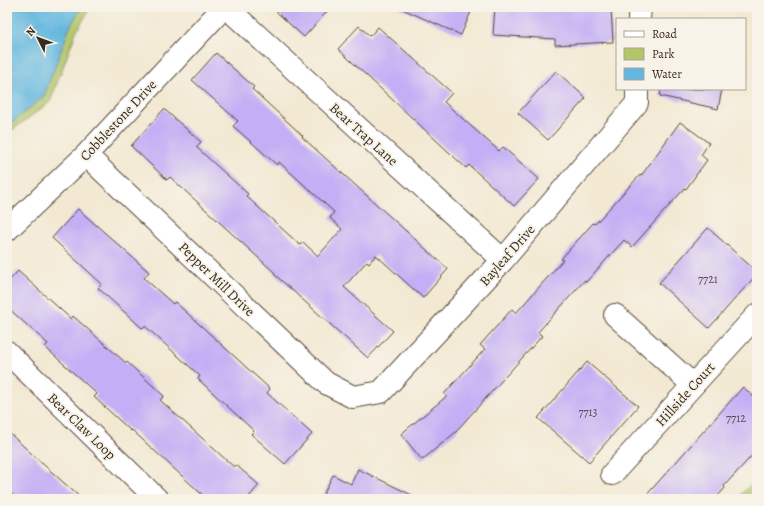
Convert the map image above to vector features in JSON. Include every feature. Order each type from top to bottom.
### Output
[{"type":"street","name":"Cobblestone Drive","points":[[7,230],[86,155],[225,7]]},
{"type":"street","name":"Bear Trap Lane","points":[[225,7],[503,260]]},
{"type":"street","points":[[640,7],[640,18]]},
{"type":"street","name":"Bayleaf Drive","points":[[353,396],[381,392],[503,260],[637,103],[637,90]]},
{"type":"street","name":"Pepper Mill Drive","points":[[86,155],[326,383],[353,396]]},
{"type":"street","name":"Hillside Court","points":[[612,474],[757,314]]},
{"type":"street","points":[[615,316],[693,385]]},
{"type":"street","name":"Bear Claw Loop","points":[[7,352],[157,499]]},
{"type":"green space","points":[[7,7],[91,7],[76,32],[50,102],[7,134]]},
{"type":"green space","points":[[757,477],[757,499],[737,499]]},
{"type":"water","points":[[7,7],[81,7],[69,29],[44,96],[7,127]]},
{"type":"building","points":[[271,7],[331,7],[304,37]]},
{"type":"building","points":[[398,7],[473,7],[461,35]]},
{"type":"building","points":[[495,7],[611,7],[613,42],[555,45],[555,39],[493,35]]},
{"type":"building","points":[[359,26],[370,36],[378,27],[452,93],[444,102],[499,151],[503,147],[539,179],[514,206],[469,165],[466,168],[338,49]]},
{"type":"building","points":[[216,53],[254,87],[252,89],[303,136],[302,137],[448,269],[423,298],[376,255],[369,263],[367,261],[344,287],[393,331],[368,358],[274,274],[275,273],[170,177],[167,180],[131,146],[164,109],[201,142],[196,147],[248,194],[246,196],[300,245],[303,242],[318,256],[342,229],[330,218],[334,212],[279,162],[277,165],[233,126],[238,121],[192,80]]},
{"type":"building","points":[[556,71],[586,98],[548,140],[518,113]]},
{"type":"building","points":[[661,90],[722,90],[718,109],[660,96]]},
{"type":"building","points":[[680,122],[709,143],[701,155],[707,160],[686,189],[685,188],[632,247],[624,240],[586,282],[585,280],[538,332],[542,336],[457,431],[422,460],[401,434],[447,396],[444,394],[485,349],[480,345],[512,309],[516,313],[563,260],[561,259],[593,223],[595,224],[640,175],[641,176]]},
{"type":"building","points":[[78,209],[149,272],[144,278],[173,304],[175,302],[270,389],[267,393],[312,434],[285,464],[251,434],[254,431],[198,379],[200,376],[145,326],[142,328],[98,288],[102,284],[52,238]]},
{"type":"building","points":[[708,228],[757,272],[757,274],[709,328],[659,283]]},
{"type":"building","points":[[18,271],[71,319],[73,316],[126,363],[127,362],[164,396],[160,400],[234,467],[236,465],[259,485],[247,499],[207,499],[94,397],[97,394],[45,347],[48,344],[7,307],[7,283]]},
{"type":"building","points":[[587,362],[638,406],[589,462],[538,418]]},
{"type":"building","points":[[743,387],[757,400],[757,450],[724,486],[725,488],[715,499],[643,499]]},
{"type":"building","points":[[7,431],[82,499],[17,499],[7,490]]},
{"type":"building","points":[[358,469],[420,499],[321,499],[333,475],[351,484]]}]
